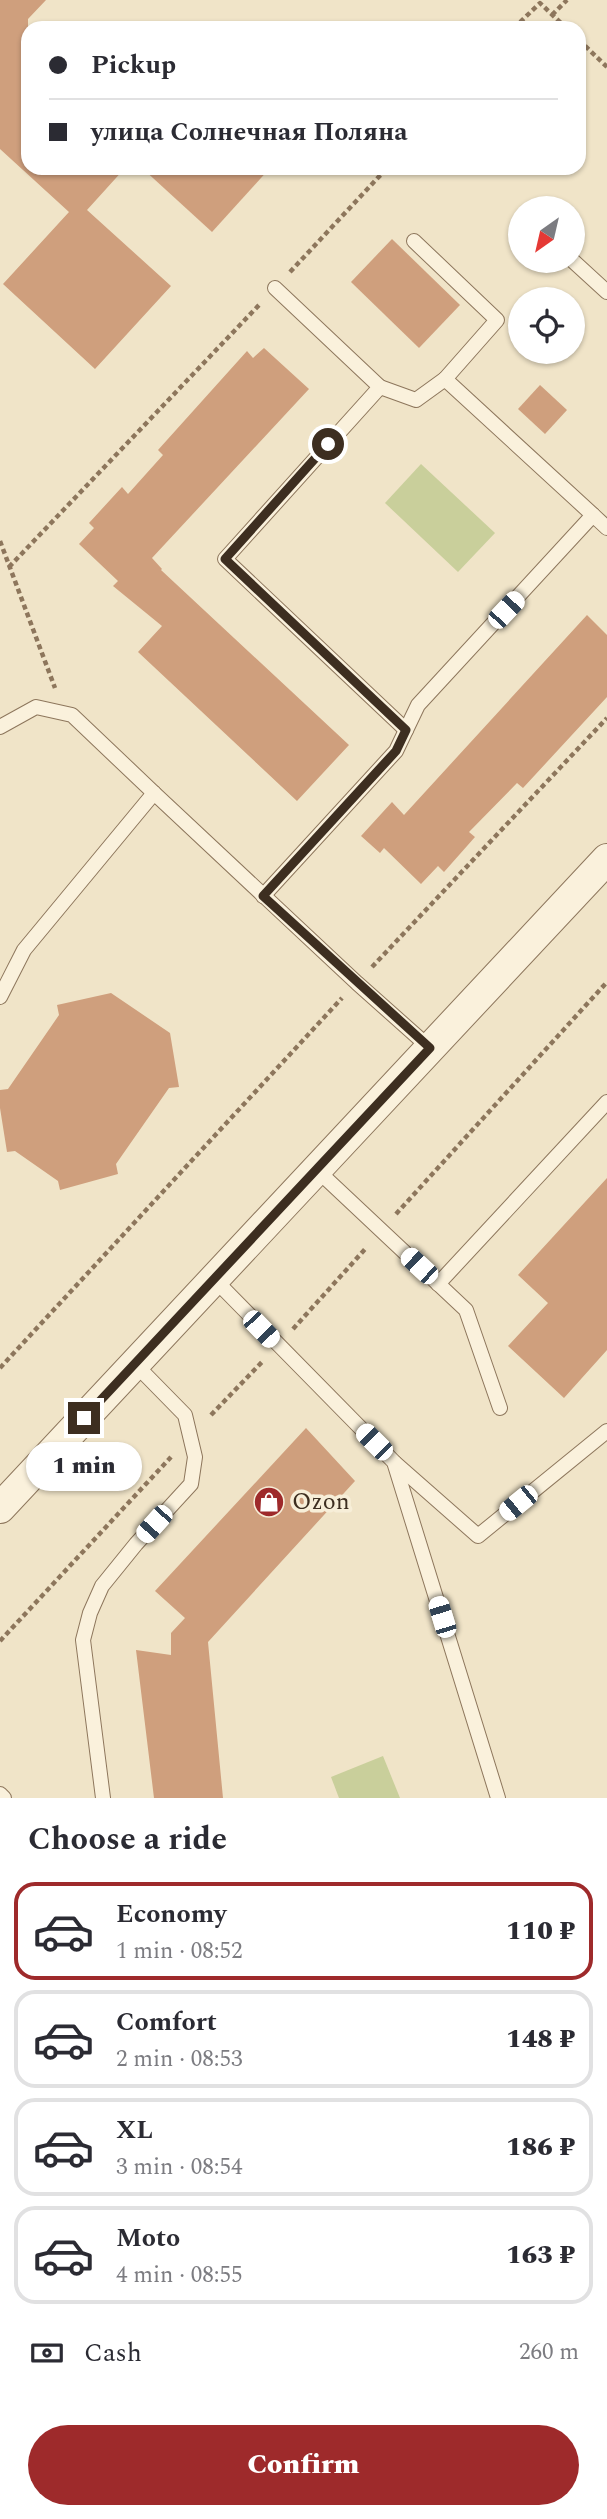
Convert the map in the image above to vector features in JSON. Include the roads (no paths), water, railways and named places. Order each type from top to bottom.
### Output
[{"type":"street","points":[[0,1508],[607,859]]},
{"type":"lane","points":[[275,288],[380,387],[416,400],[445,379],[496,320],[414,241]]},
{"type":"lane","points":[[585,272],[607,292]]},
{"type":"lane","points":[[445,379],[607,528]]},
{"type":"lane","points":[[380,387],[225,559],[406,730]]},
{"type":"lane","points":[[263,896],[396,751],[418,705],[593,515]]},
{"type":"lane","points":[[0,727],[36,707],[72,715],[263,896],[430,1048]]},
{"type":"lane","points":[[0,997],[24,950],[154,793]]},
{"type":"lane","points":[[438,1284],[607,1102]]},
{"type":"lane","points":[[317,1170],[466,1310],[500,1408]]},
{"type":"lane","points":[[214,1279],[394,1462],[478,1536],[607,1431]]},
{"type":"lane","points":[[103,1798],[83,1640],[90,1613],[102,1586],[191,1484],[195,1457],[185,1415],[135,1364]]},
{"type":"lane","points":[[394,1462],[498,1798]]},
{"type":"lane","points":[[0,1794],[4,1798]]},
{"type":"place","name":"Ozon","points":[[269,1502]]}]
